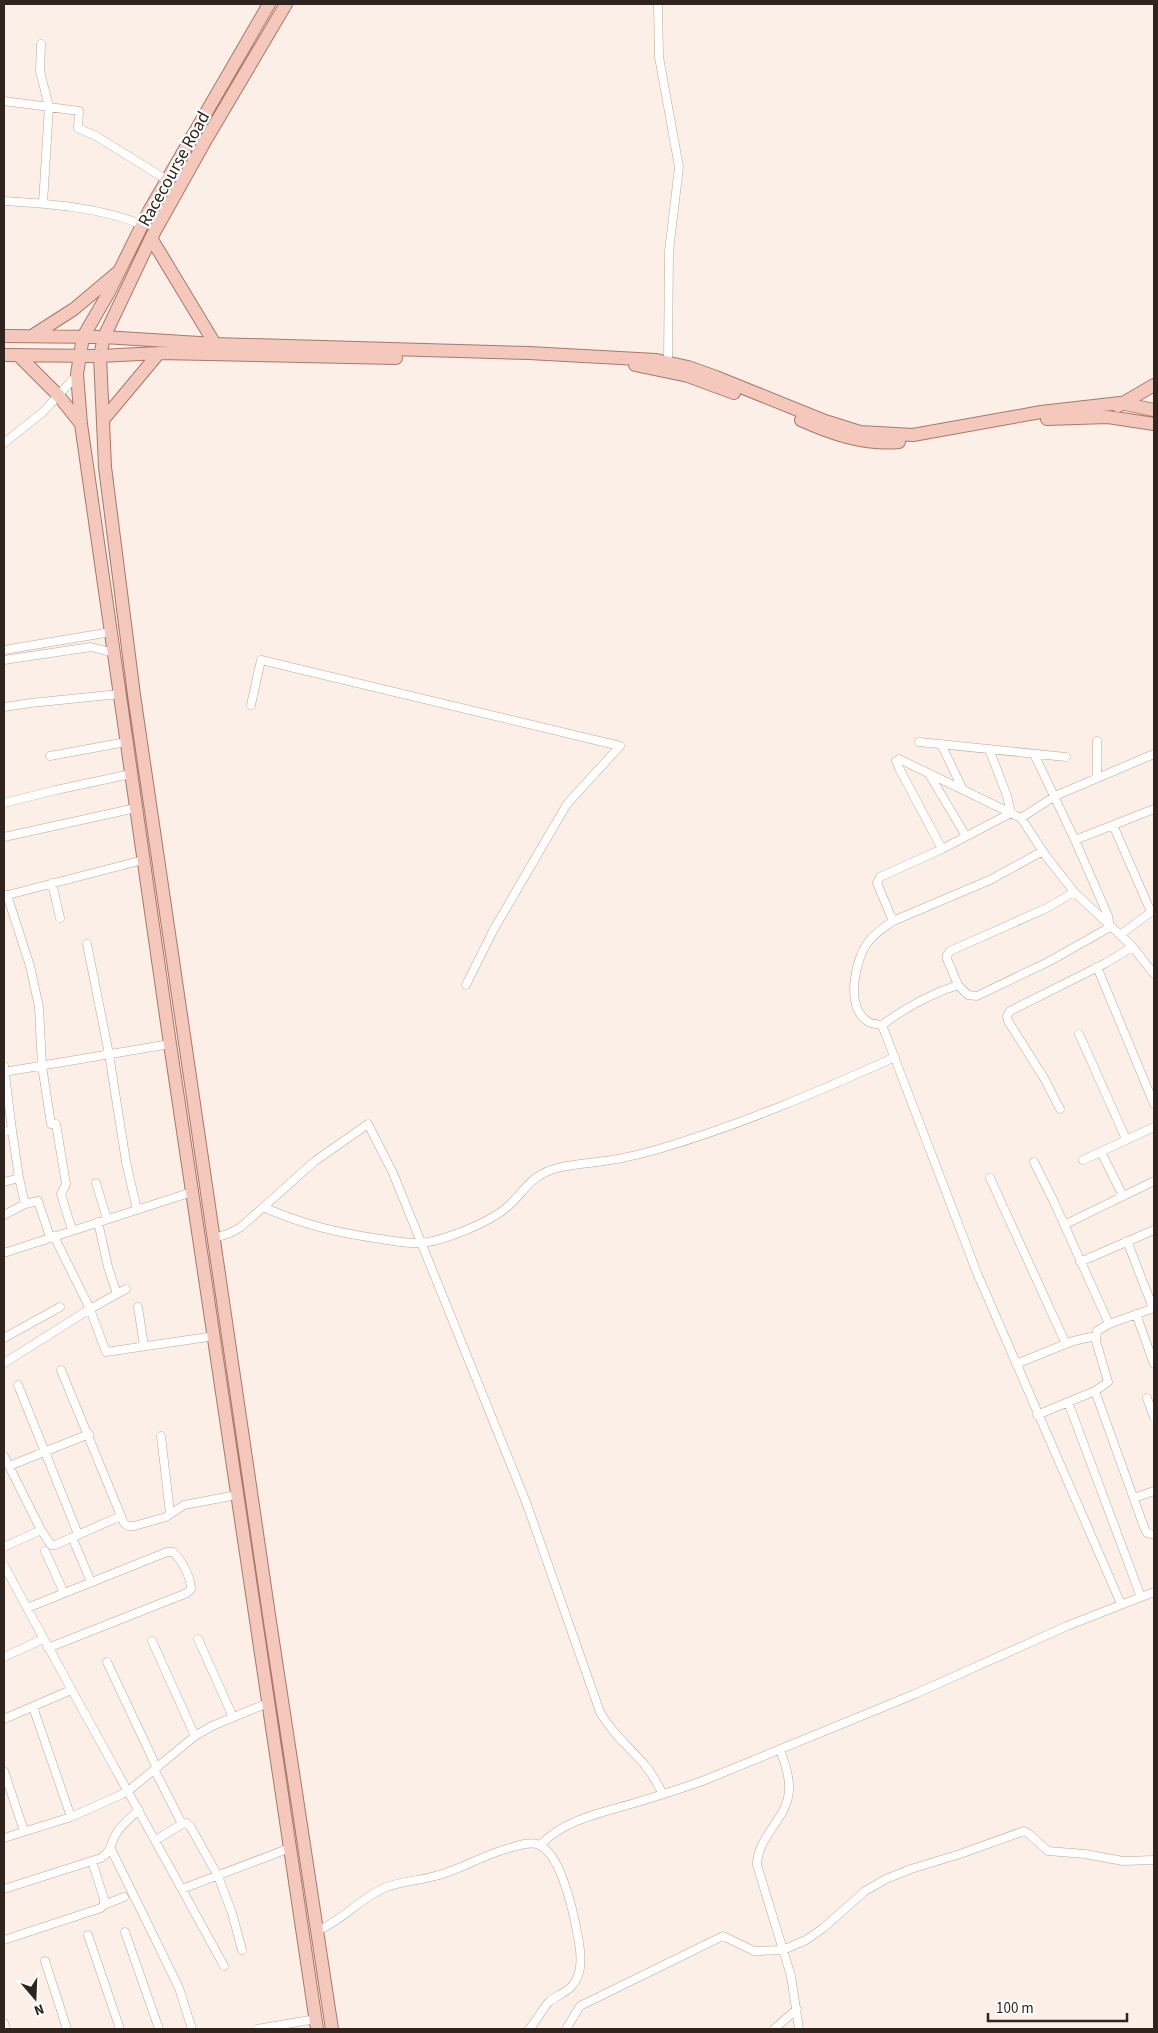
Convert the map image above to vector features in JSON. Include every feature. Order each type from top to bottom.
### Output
[{"type":"main road","name":"Racecourse Road","points":[[268,4],[143,224],[83,337],[77,374],[81,424],[143,860],[316,2024]]},
{"type":"main road","name":"Racecourse Road","points":[[286,4],[204,143],[151,238],[104,337],[100,356],[105,467],[134,695],[269,1615],[332,2029]]},
{"type":"main road","points":[[151,238],[215,344]]},
{"type":"main road","points":[[32,336],[74,309],[120,269]]},
{"type":"main road","points":[[4,336],[104,337],[215,344],[529,353],[656,360],[716,376],[825,421],[860,432],[892,436],[913,435],[1041,412],[1120,403],[1154,410]]},
{"type":"main road","points":[[103,420],[159,353]]},
{"type":"main road","points":[[4,355],[100,356],[159,353],[631,364],[688,376],[787,414],[827,432],[878,444],[942,438],[1047,419],[1108,417],[1154,424]]},
{"type":"main road","points":[[18,355],[58,395],[81,424]]},
{"type":"main road","points":[[1108,417],[1120,403],[1154,385]]},
{"type":"street","points":[[658,4],[659,56],[679,167],[668,251],[668,362]]},
{"type":"street","points":[[41,44],[40,72],[49,107],[43,203]]},
{"type":"street","points":[[4,100],[79,112],[78,128],[96,136],[168,180]]},
{"type":"street","points":[[4,201],[43,203],[118,215],[143,224]]},
{"type":"street","points":[[4,443],[43,412],[77,374]]},
{"type":"street","points":[[4,650],[111,632]]},
{"type":"street","points":[[4,660],[91,647],[114,653]]},
{"type":"street","points":[[251,705],[261,660],[620,746],[567,804],[494,929],[466,985]]},
{"type":"street","points":[[4,707],[119,694]]},
{"type":"street","points":[[1097,741],[1097,778]]},
{"type":"street","points":[[50,756],[126,742]]},
{"type":"street","points":[[919,742],[1066,757]]},
{"type":"street","points":[[941,744],[963,790]]},
{"type":"street","points":[[989,749],[1007,796],[1011,813]]},
{"type":"street","points":[[1034,754],[1076,840],[1108,916],[1110,927]]},
{"type":"street","points":[[1020,818],[1055,796],[1154,754]]},
{"type":"street","points":[[942,849],[896,761],[902,760],[1020,818],[1074,892],[1132,947],[1154,974]]},
{"type":"street","points":[[928,773],[966,836]]},
{"type":"street","points":[[4,803],[131,774]]},
{"type":"street","points":[[4,838],[136,808]]},
{"type":"street","points":[[1076,840],[1153,809],[1154,818]]},
{"type":"street","points":[[893,921],[877,883],[880,877],[942,849],[1011,813]]},
{"type":"street","points":[[1113,826],[1153,911],[1120,935]]},
{"type":"street","points":[[958,985],[939,991],[902,1010],[882,1025],[867,1022],[858,1011],[854,994],[858,962],[868,942],[893,921],[990,880],[1043,851]]},
{"type":"street","points":[[72,1230],[61,1194],[66,1184],[42,1066],[37,999],[30,966],[5,895],[143,860]]},
{"type":"street","points":[[52,884],[60,918]]},
{"type":"street","points":[[1074,892],[1047,908],[950,951],[947,955],[958,985],[968,996],[977,996],[1050,961],[1110,927]]},
{"type":"street","points":[[87,944],[110,1054],[126,1162],[137,1210]]},
{"type":"street","points":[[1060,1109],[1040,1070],[1008,1021],[1007,1016],[1010,1011],[1132,947]]},
{"type":"street","points":[[1097,967],[1154,1104]]},
{"type":"street","points":[[882,1025],[977,1273],[1037,1415],[1121,1604]]},
{"type":"street","points":[[1079,1034],[1126,1139]]},
{"type":"street","points":[[25,1204],[19,1178],[4,1070],[42,1066],[170,1044]]},
{"type":"street","points":[[264,1208],[316,1228],[359,1236],[421,1243],[438,1239],[488,1219],[505,1209],[534,1178],[553,1170],[571,1165],[623,1158],[757,1116],[895,1057]]},
{"type":"street","points":[[214,1238],[230,1234],[242,1227],[315,1161],[368,1124],[393,1173],[526,1502],[600,1712],[617,1738],[646,1766],[663,1794]]},
{"type":"street","points":[[1083,1160],[1154,1127]]},
{"type":"street","points":[[4,1132],[12,1130]]},
{"type":"street","points":[[1101,1152],[1123,1196]]},
{"type":"street","points":[[1034,1162],[1109,1324]]},
{"type":"street","points":[[4,1182],[19,1178]]},
{"type":"street","points":[[990,1178],[1066,1344]]},
{"type":"street","points":[[1064,1225],[1154,1180]]},
{"type":"street","points":[[96,1183],[107,1219]]},
{"type":"street","points":[[4,1253],[192,1192]]},
{"type":"street","points":[[4,1215],[25,1204],[35,1201],[40,1203],[52,1237],[90,1310],[106,1352],[215,1336]]},
{"type":"street","points":[[98,1222],[108,1267],[117,1294]]},
{"type":"street","points":[[1080,1262],[1154,1230]]},
{"type":"street","points":[[1037,1415],[1095,1391],[1108,1382],[1096,1336],[1097,1332],[1109,1324],[1154,1308],[1127,1241]]},
{"type":"street","points":[[4,1363],[126,1289]]},
{"type":"street","points":[[4,1338],[60,1307]]},
{"type":"street","points":[[138,1307],[144,1346]]},
{"type":"street","points":[[1136,1314],[1154,1364]]},
{"type":"street","points":[[1016,1364],[1066,1344],[1096,1336]]},
{"type":"street","points":[[61,1370],[89,1434],[124,1523],[128,1526],[160,1520],[184,1505],[237,1495]]},
{"type":"street","points":[[18,1385],[45,1451],[91,1582]]},
{"type":"street","points":[[1095,1391],[1147,1533],[1154,1535]]},
{"type":"street","points":[[1147,1398],[1154,1416]]},
{"type":"street","points":[[1068,1402],[1142,1597]]},
{"type":"street","points":[[4,1474],[10,1468],[45,1451],[89,1434]]},
{"type":"street","points":[[161,1436],[170,1514]]},
{"type":"street","points":[[4,1456],[41,1530],[51,1545],[121,1516]]},
{"type":"street","points":[[1134,1498],[1154,1491]]},
{"type":"street","points":[[4,1547],[41,1530]]},
{"type":"street","points":[[46,1551],[64,1594]]},
{"type":"street","points":[[27,1608],[168,1552],[173,1552],[177,1556],[191,1583],[191,1589],[187,1593],[48,1648]]},
{"type":"street","points":[[4,1565],[224,1966]]},
{"type":"street","points":[[540,1845],[558,1830],[575,1822],[710,1778],[915,1694],[1067,1626],[1154,1592]]},
{"type":"street","points":[[4,1657],[43,1639]]},
{"type":"street","points":[[198,1639],[233,1717]]},
{"type":"street","points":[[152,1641],[195,1736]]},
{"type":"street","points":[[107,1662],[182,1824]]},
{"type":"street","points":[[4,1719],[71,1690]]},
{"type":"street","points":[[4,1838],[71,1817],[127,1792],[195,1736],[233,1717],[268,1703]]},
{"type":"street","points":[[32,1707],[71,1817]]},
{"type":"street","points":[[780,1749],[789,1781],[787,1802],[760,1847],[757,1865],[792,1983],[799,2029]]},
{"type":"street","points":[[4,1771],[24,1831]]},
{"type":"street","points":[[4,1889],[92,1861],[107,1854],[111,1849],[116,1834],[139,1810]]},
{"type":"street","points":[[156,1840],[182,1824],[186,1823],[190,1826],[218,1876],[232,1913],[242,1950]]},
{"type":"street","points":[[566,2029],[580,2006],[724,1936],[754,1951],[783,1950],[814,1934],[865,1891],[886,1879],[1018,1832],[1028,1833],[1048,1851],[1085,1854],[1123,1861],[1154,1860]]},
{"type":"street","points":[[317,1931],[329,1926],[383,1888],[436,1876],[502,1850],[533,1843],[540,1845],[555,1862],[566,1888],[578,1939],[580,1962],[578,1972],[569,1990],[550,2000],[529,2029]]},
{"type":"street","points":[[182,1890],[290,1848]]},
{"type":"street","points":[[111,1849],[179,1988],[192,2029]]},
{"type":"street","points":[[92,1861],[104,1905]]},
{"type":"street","points":[[4,1940],[101,1908],[124,1897]]},
{"type":"street","points":[[125,1932],[159,2029]]},
{"type":"street","points":[[88,1935],[120,2029]]},
{"type":"street","points":[[44,1961],[67,2029]]},
{"type":"street","points":[[774,2029],[797,2009]]},
{"type":"street","points":[[4,2023],[6,2029]]},
{"type":"street","points":[[257,2029],[316,2024]]}]
